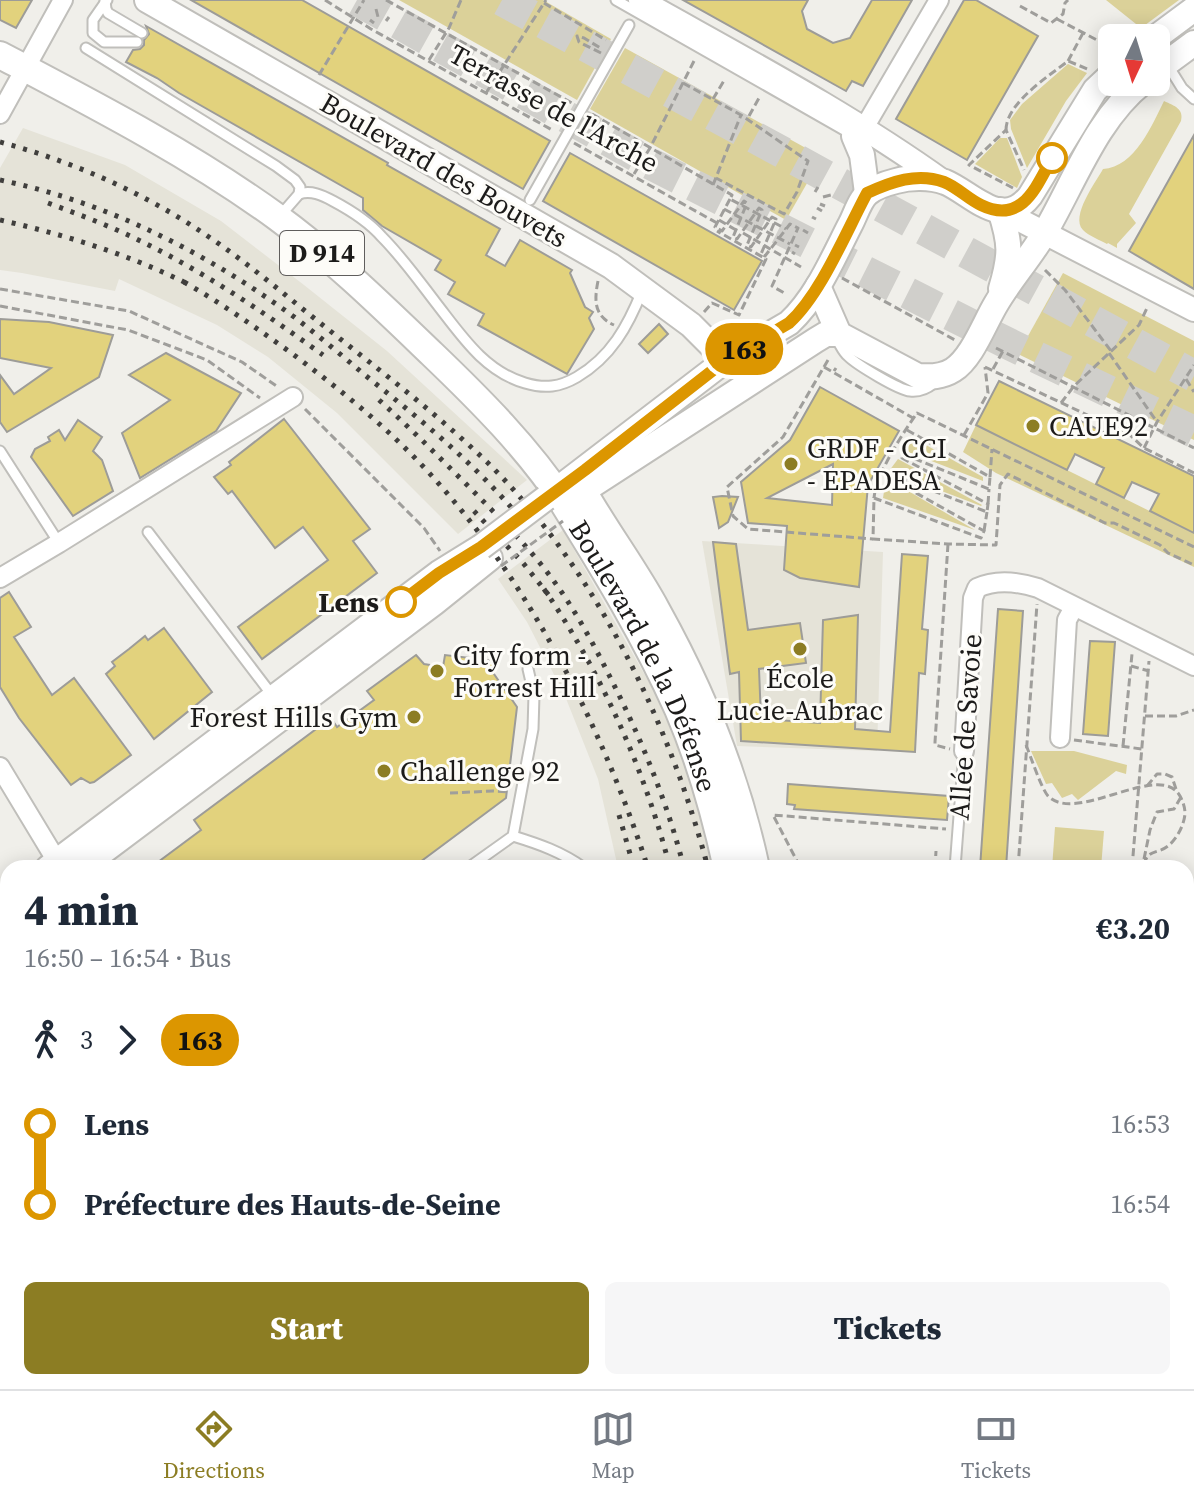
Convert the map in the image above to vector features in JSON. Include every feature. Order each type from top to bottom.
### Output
[{"type":"highway","name":"Boulevard de la Défense","points":[[561,502],[622,599],[678,708],[703,773],[726,860]]},
{"type":"highway","name":"Boulevard de la Défense","points":[[561,502],[608,535],[640,582],[697,692],[725,766],[753,860]]},
{"type":"main road","name":"Boulevard des Bouvets","points":[[147,0],[611,266],[691,325],[726,360]]},
{"type":"main road","points":[[1170,39],[1194,9]]},
{"type":"main road","points":[[1170,50],[1194,43]]},
{"type":"main road","name":"Boulevard de la Défense","points":[[0,55],[171,146],[278,218],[351,278],[488,410],[561,502]]},
{"type":"main road","points":[[867,193],[901,180],[926,178],[945,182],[982,205],[1000,210],[1014,209],[1026,202],[1098,84]]},
{"type":"main road","points":[[561,502],[826,334],[836,334],[918,376],[940,376],[954,370],[964,360],[997,302],[1044,233],[1101,130],[1127,96]]},
{"type":"main road","points":[[92,860],[281,719],[561,502],[726,360],[798,315],[827,280],[867,193],[859,132]]},
{"type":"main road","points":[[997,302],[1009,251],[1009,238],[1000,210]]},
{"type":"main road","points":[[827,280],[836,334]]},
{"type":"main road","points":[[63,860],[439,573],[491,557]]},
{"type":"street","points":[[0,114],[63,0]]},
{"type":"street","points":[[640,0],[859,132],[901,151],[945,182]]},
{"type":"street","points":[[859,132],[939,0]]},
{"type":"street","points":[[1000,210],[1194,310]]},
{"type":"street","points":[[0,578],[293,397]]},
{"type":"street","name":"Allée de Savoie","points":[[964,751],[973,598],[977,588],[989,582],[1038,588]]},
{"type":"street","points":[[1038,588],[1194,666]]},
{"type":"street","points":[[1060,738],[1067,620],[1074,607]]},
{"type":"street","points":[[0,767],[52,860]]},
{"type":"lane","points":[[616,0],[859,132]]},
{"type":"lane","points":[[106,1],[108,13],[140,37],[104,42],[93,33],[93,20],[106,1]]},
{"type":"lane","points":[[530,200],[629,25]]},
{"type":"lane","points":[[86,48],[276,166],[295,180],[300,187],[299,194]]},
{"type":"lane","points":[[1170,70],[1194,99]]},
{"type":"lane","points":[[278,218],[299,194],[306,191],[328,199],[373,228],[486,362],[499,373],[535,386],[557,387],[583,374],[608,351],[626,328],[643,288]]},
{"type":"lane","points":[[0,451],[59,543]]},
{"type":"lane","points":[[148,532],[273,697]]},
{"type":"lane","points":[[479,860],[513,836],[533,729],[534,695],[528,669]]},
{"type":"lane","name":"Allée de Savoie","points":[[956,860],[964,751]]},
{"type":"lane","points":[[513,836],[543,845],[571,860]]},
{"type":"path","name":"Terrasse de l'Arche","points":[[325,0],[369,28],[633,176],[736,229]]},
{"type":"path","points":[[321,72],[364,0]]},
{"type":"path","points":[[386,0],[732,195],[715,227],[720,230]]},
{"type":"path","points":[[429,61],[461,0]]},
{"type":"path","points":[[1020,6],[1051,23],[1063,14],[1068,0]]},
{"type":"path","points":[[486,93],[545,2],[600,36]]},
{"type":"path","points":[[532,8],[538,12]]},
{"type":"path","points":[[376,9],[378,17]]},
{"type":"path","points":[[1057,19],[1098,41]]},
{"type":"path","points":[[1027,177],[1006,130],[1006,122],[1017,105],[1068,61],[1083,33]]},
{"type":"path","points":[[590,49],[579,42],[577,36],[595,44]]},
{"type":"path","points":[[633,176],[694,61]]},
{"type":"path","points":[[1068,61],[1098,71]]},
{"type":"path","points":[[713,99],[725,79]]},
{"type":"path","points":[[683,83],[741,115],[808,161],[797,192],[784,214],[716,178]]},
{"type":"path","points":[[749,116],[759,98]]},
{"type":"path","points":[[713,185],[741,115]]},
{"type":"path","points":[[1006,130],[969,165],[1018,191]]},
{"type":"path","points":[[823,197],[831,195]]},
{"type":"path","points":[[730,199],[786,229]]},
{"type":"path","points":[[709,319],[701,315],[712,303],[739,315],[766,259],[717,231],[743,206]]},
{"type":"path","points":[[743,206],[733,237],[737,239],[758,214]]},
{"type":"path","points":[[818,206],[824,208]]},
{"type":"path","points":[[724,209],[795,245]]},
{"type":"path","points":[[758,214],[747,245],[751,247],[772,221]]},
{"type":"path","points":[[772,221],[761,254],[765,256],[790,224],[798,228],[795,245],[785,256],[772,286],[786,294]]},
{"type":"path","points":[[736,229],[801,267]]},
{"type":"path","points":[[1043,268],[1065,290],[1157,422]]},
{"type":"path","points":[[599,279],[596,307],[605,321]]},
{"type":"path","points":[[827,280],[961,343]]},
{"type":"path","points":[[0,289],[129,311],[242,362],[293,397],[424,528],[445,557]]},
{"type":"path","points":[[0,306],[128,330],[207,360],[276,410]]},
{"type":"path","points":[[1061,403],[1074,386],[1139,325],[1148,306]]},
{"type":"path","points":[[996,348],[1194,448]]},
{"type":"path","points":[[992,371],[1003,351]]},
{"type":"path","points":[[828,360],[783,437],[727,487],[733,516],[748,529],[996,545]]},
{"type":"path","points":[[1144,448],[1194,365]]},
{"type":"path","points":[[824,367],[913,418]]},
{"type":"path","points":[[964,435],[988,393],[985,367],[1130,435],[1144,448],[1194,473]]},
{"type":"path","points":[[837,373],[848,372],[850,383]]},
{"type":"path","points":[[1186,379],[1194,392]]},
{"type":"path","points":[[873,539],[875,486],[920,406]]},
{"type":"path","points":[[917,413],[1194,547]]},
{"type":"path","points":[[1130,435],[1138,419]]},
{"type":"path","points":[[907,430],[990,477]]},
{"type":"path","points":[[981,538],[988,504],[992,448]]},
{"type":"path","points":[[894,450],[989,489]]},
{"type":"path","points":[[903,454],[902,458],[988,504]]},
{"type":"path","points":[[883,470],[891,479],[984,531]]},
{"type":"path","points":[[996,545],[1000,485],[1008,474],[1105,523],[1114,523],[1160,545],[1168,553],[1194,565]]},
{"type":"path","points":[[892,477],[987,512]]},
{"type":"path","points":[[874,498],[996,545]]},
{"type":"path","points":[[491,557],[561,502]]},
{"type":"path","points":[[948,544],[935,745],[964,751]]},
{"type":"path","points":[[1019,860],[1038,588]]},
{"type":"path","points":[[1123,746],[1131,666],[1142,641]]},
{"type":"path","points":[[1133,860],[1149,671],[1142,641]]},
{"type":"path","points":[[1131,666],[1149,671]]},
{"type":"path","points":[[1145,716],[1176,716],[1194,710]]},
{"type":"path","points":[[1060,738],[1142,749]]},
{"type":"path","points":[[1026,745],[1045,792],[1055,801],[1084,802],[1157,783],[1176,789]]},
{"type":"path","points":[[1146,860],[1151,852],[1167,847],[1175,838],[1182,827],[1185,813],[1184,802],[1172,777],[1157,774],[1147,786]]},
{"type":"path","points":[[450,793],[493,791],[520,794]]},
{"type":"path","points":[[1144,860],[1157,812],[1174,809],[1181,797]]},
{"type":"path","points":[[796,860],[773,815],[958,830]]},
{"type":"path","points":[[935,860],[936,851]]},
{"type":"shaded area","points":[[399,0],[543,0],[611,39],[577,100]]},
{"type":"shaded area","points":[[1106,0],[1179,0],[1146,24],[1136,24]]},
{"type":"shaded area","points":[[625,48],[822,157],[786,220],[590,109]]},
{"type":"shaded area","points":[[1068,64],[1087,73],[1066,101],[1027,168],[1010,120],[1022,104]]},
{"type":"shaded area","points":[[1164,101],[1180,111],[1181,121],[1129,214],[1136,223],[1117,244],[1117,248],[1083,230],[1080,224],[1082,208],[1103,169],[1124,161],[1141,143]]},
{"type":"shaded area","points":[[23,128],[125,165],[221,221],[387,351],[527,480],[458,534],[337,413],[268,357],[217,325],[119,279],[115,291],[0,270],[0,168]]},
{"type":"shaded area","points":[[1000,138],[1007,138],[1022,177],[1017,188],[975,164]]},
{"type":"shaded area","points":[[1063,273],[1194,341],[1194,440],[1018,354]]},
{"type":"shaded area","points":[[976,425],[1194,533],[1194,567],[996,473],[963,452]]},
{"type":"shaded area","points":[[910,436],[983,477],[983,481],[903,450]]},
{"type":"shaded area","points":[[898,459],[982,505],[889,471]]},
{"type":"shaded area","points":[[886,478],[975,530],[883,498]]},
{"type":"shaded area","points":[[563,530],[655,693],[688,770],[713,860],[616,860],[598,779],[565,696],[527,622],[498,579]]},
{"type":"shaded area","name":"École Lucie-Aubrac","points":[[702,541],[883,552],[877,751],[737,746]]},
{"type":"shaded area","points":[[1031,751],[1074,751],[1127,765],[1126,774],[1116,771],[1078,800],[1072,794],[1062,798],[1052,783],[1046,784]]},
{"type":"shaded area","points":[[1055,827],[1104,831],[1102,860],[1053,860]]},
{"type":"building","points":[[0,0],[32,0],[16,28],[0,20]]},
{"type":"building","points":[[191,0],[302,0],[550,141],[523,189]]},
{"type":"building","points":[[683,0],[808,0],[802,11],[807,29],[833,43],[850,38],[872,0],[912,0],[863,86],[852,81],[846,91]]},
{"type":"building","points":[[964,0],[976,0],[1038,36],[967,160],[896,119]]},
{"type":"building","points":[[146,26],[500,229],[486,255],[505,266],[520,240],[572,270],[570,273],[585,307],[593,312],[589,318],[594,329],[567,374],[478,325],[484,314],[448,294],[455,282],[435,270],[441,260],[382,226],[363,210],[363,198],[126,62],[133,50],[144,45],[149,34]]},
{"type":"building","points":[[1194,135],[1194,289],[1129,251]]},
{"type":"building","points":[[570,153],[762,261],[734,310],[543,201]]},
{"type":"building","points":[[0,319],[49,322],[113,335],[99,377],[7,432],[0,422],[0,375],[14,394],[51,368],[0,358]]},
{"type":"building","points":[[659,324],[668,334],[648,353],[639,344]]},
{"type":"building","points":[[166,353],[241,393],[216,431],[140,478],[122,433],[170,400],[129,375]]},
{"type":"building","points":[[999,381],[1194,476],[1194,533],[1150,511],[1159,494],[1132,482],[1124,498],[1096,484],[1104,468],[1075,454],[1067,470],[976,425]]},
{"type":"building","name":"GRDF - CCI - EPADESA","points":[[820,387],[899,431],[868,485],[859,587],[800,578],[784,570],[787,526],[748,523],[741,482],[790,440]],"holes":[[[833,464],[832,505],[767,498]]]},
{"type":"building","points":[[284,419],[370,529],[353,541],[377,573],[262,659],[238,627],[328,560],[303,527],[275,548],[232,491],[228,494],[214,477]]},
{"type":"building","points":[[78,420],[102,437],[93,451],[102,460],[113,491],[73,516],[31,457],[35,449],[50,441],[48,437],[59,430],[65,440]]},
{"type":"building","points":[[713,497],[738,497],[728,522],[719,528]]},
{"type":"building","points":[[713,542],[736,544],[748,630],[800,623],[806,663],[759,669],[761,719],[820,723],[823,620],[858,615],[855,729],[890,732],[902,554],[928,556],[922,629],[928,630],[925,674],[919,673],[915,752],[741,741],[739,672],[730,674]]},
{"type":"building","points":[[9,592],[31,627],[14,637],[52,695],[74,678],[131,755],[94,782],[81,778],[71,785],[19,718],[0,687],[0,598]]},
{"type":"building","points":[[998,609],[1023,611],[1007,860],[981,860]]},
{"type":"building","points":[[164,628],[212,692],[154,739],[106,674],[115,666],[112,662],[145,636],[148,640]]},
{"type":"building","points":[[1090,641],[1115,642],[1108,736],[1083,734]]},
{"type":"building","name":"Challenge 92","points":[[416,655],[424,664],[443,667],[445,655],[495,661],[494,674],[517,707],[506,798],[423,860],[161,860],[201,830],[194,820],[331,718],[337,727],[374,700],[367,691]]},
{"type":"building","points":[[788,784],[949,796],[947,820],[794,809],[795,805],[787,804]]},
{"type":"tunnel","points":[[357,0],[649,163],[1011,345],[1194,432]]},
{"type":"tunnel","points":[[502,0],[1194,376]]},
{"type":"railway","points":[[0,142],[108,180],[185,221],[253,269],[407,392],[487,462],[526,504],[562,550],[624,650],[673,758],[706,860]]},
{"type":"railway","points":[[0,180],[77,201],[150,230],[253,288],[308,327],[431,429],[522,520]]},
{"type":"railway","points":[[48,203],[118,231],[179,261],[253,306],[323,355]]},
{"type":"railway","points":[[0,220],[98,247],[192,286]]},
{"type":"railway","points":[[184,282],[264,333],[339,390],[401,444],[454,502],[491,549],[554,650],[607,758],[645,860]]},
{"type":"railway","points":[[379,400],[508,527],[566,598],[601,659],[642,745],[682,860]]},
{"type":"railway","points":[[474,511],[551,598]]},
{"type":"railway","points":[[544,589],[584,654],[619,723],[648,795],[668,860]]},
{"type":"railway","points":[[619,815],[632,860]]},
{"type":"bus line","name":"163","points":[[401,602],[585,470],[726,360],[789,323],[818,286],[867,193],[899,180],[926,178],[945,182],[982,205],[1006,211],[1026,202],[1052,158]]},
{"type":"place","name":"CAUE92","points":[[1033,426]]},
{"type":"place","name":"GRDF - CCI - EPADESA","points":[[791,464]]},
{"type":"place","name":"Lens","points":[[401,602]]},
{"type":"place","name":"École Lucie-Aubrac","points":[[800,649]]},
{"type":"place","name":"City form - Forrest Hill","points":[[437,671]]},
{"type":"place","name":"Forest Hills Gym","points":[[414,717]]},
{"type":"place","name":"Challenge 92","points":[[384,771]]}]
